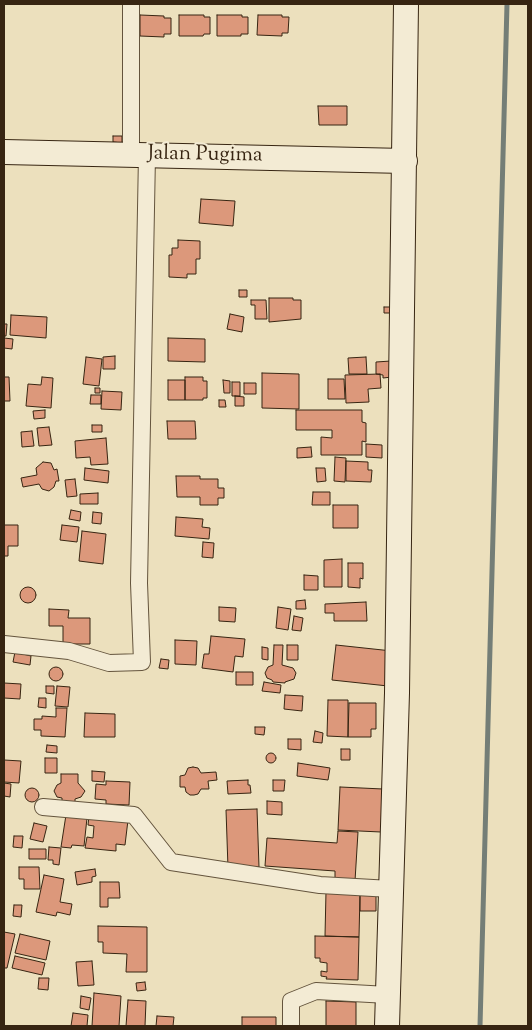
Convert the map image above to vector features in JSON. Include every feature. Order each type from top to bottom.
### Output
[{"type":"main road","points":[[386,1026],[397,693],[406,4]]},
{"type":"main road","name":"Jalan Pugima","points":[[4,152],[405,160]]},
{"type":"street","points":[[4,644],[69,651],[109,664],[142,662],[139,583],[139,155],[131,4]]},
{"type":"street","points":[[43,807],[134,815],[171,862],[320,885],[391,889]]},
{"type":"street","points":[[291,1026],[290,1002],[316,991],[388,995]]},
{"type":"building","points":[[140,15],[171,18],[171,34],[164,34],[164,37],[140,36]]},
{"type":"building","points":[[179,15],[204,15],[204,17],[210,17],[210,34],[204,34],[203,36],[179,36]]},
{"type":"building","points":[[217,15],[242,15],[242,17],[248,17],[248,34],[241,34],[241,36],[217,36]]},
{"type":"building","points":[[258,15],[282,15],[282,17],[289,17],[288,33],[282,33],[282,36],[257,35]]},
{"type":"building","points":[[318,106],[347,106],[347,125],[319,125]]},
{"type":"building","points":[[113,136],[122,136],[122,143],[113,142]]},
{"type":"building","points":[[201,199],[235,201],[233,226],[199,223]]},
{"type":"building","points":[[178,240],[200,241],[200,259],[196,259],[196,274],[187,274],[187,278],[169,277],[169,255],[172,255],[172,248],[178,248]]},
{"type":"building","points":[[239,290],[247,290],[247,297],[239,297]]},
{"type":"building","points":[[269,298],[301,300],[301,319],[269,322]]},
{"type":"building","points":[[251,300],[266,300],[267,319],[255,319],[255,305],[251,305]]},
{"type":"building","points":[[384,307],[392,307],[391,313],[384,313]]},
{"type":"building","points":[[230,314],[244,317],[242,332],[227,329]]},
{"type":"building","points":[[11,315],[47,317],[46,338],[10,335]]},
{"type":"building","points":[[4,324],[7,324],[6,336],[4,336]]},
{"type":"building","points":[[4,338],[13,339],[12,349],[4,348]]},
{"type":"building","points":[[168,338],[205,339],[205,362],[168,361]]},
{"type":"building","points":[[115,356],[115,369],[103,369],[103,357]]},
{"type":"building","points":[[86,357],[102,359],[99,386],[83,384]]},
{"type":"building","points":[[366,357],[367,374],[349,374],[348,358]]},
{"type":"building","points":[[391,361],[392,377],[383,378],[383,375],[376,374],[376,362]]},
{"type":"building","points":[[262,373],[299,374],[299,409],[262,408]]},
{"type":"building","points":[[380,374],[381,388],[368,389],[369,402],[346,403],[345,375]]},
{"type":"building","points":[[4,377],[9,377],[10,401],[4,401]]},
{"type":"building","points":[[42,377],[53,378],[51,408],[26,406],[28,384],[41,385]]},
{"type":"building","points":[[185,377],[203,377],[203,381],[207,381],[207,398],[203,398],[203,400],[185,400]]},
{"type":"building","points":[[328,379],[344,379],[345,399],[328,399]]},
{"type":"building","points":[[168,380],[185,380],[185,400],[168,400]]},
{"type":"building","points":[[223,380],[230,381],[230,393],[224,393]]},
{"type":"building","points":[[232,382],[240,382],[240,396],[232,396]]},
{"type":"building","points":[[244,383],[256,383],[256,394],[244,394]]},
{"type":"building","points":[[95,388],[100,388],[100,393],[95,393]]},
{"type":"building","points":[[102,391],[122,392],[121,410],[101,409]]},
{"type":"building","points":[[91,395],[101,395],[101,404],[90,404]]},
{"type":"building","points":[[235,396],[244,397],[244,406],[235,406]]},
{"type":"building","points":[[219,400],[225,400],[226,407],[219,407]]},
{"type":"building","points":[[45,410],[45,418],[34,419],[33,411]]},
{"type":"building","points":[[296,410],[362,410],[362,422],[366,423],[366,442],[362,441],[362,455],[321,455],[321,437],[332,438],[332,430],[296,430]]},
{"type":"building","points":[[167,421],[195,421],[196,439],[168,439]]},
{"type":"building","points":[[92,425],[102,425],[102,432],[92,432]]},
{"type":"building","points":[[49,427],[52,445],[39,446],[37,428]]},
{"type":"building","points":[[32,431],[34,446],[22,447],[21,432]]},
{"type":"building","points":[[106,438],[108,464],[91,465],[90,457],[76,458],[75,441]]},
{"type":"building","points":[[366,444],[382,445],[382,458],[366,457]]},
{"type":"building","points":[[311,447],[312,457],[297,458],[297,448]]},
{"type":"building","points":[[335,457],[346,458],[345,482],[334,481]]},
{"type":"building","points":[[346,461],[368,462],[368,470],[372,470],[371,482],[346,481]]},
{"type":"building","points":[[43,462],[51,463],[54,470],[57,469],[59,481],[56,481],[54,487],[49,491],[42,489],[39,484],[23,487],[21,478],[37,475],[36,468]]},
{"type":"building","points":[[85,468],[109,471],[108,483],[84,480]]},
{"type":"building","points":[[316,468],[325,468],[326,481],[317,482]]},
{"type":"building","points":[[176,476],[200,476],[200,479],[218,479],[218,488],[224,488],[224,498],[218,498],[218,505],[200,505],[200,497],[177,497]]},
{"type":"building","points":[[75,479],[77,496],[67,497],[65,480]]},
{"type":"building","points":[[313,492],[330,492],[330,505],[312,505]]},
{"type":"building","points":[[98,493],[98,504],[80,504],[80,494]]},
{"type":"building","points":[[333,505],[358,505],[358,528],[333,528]]},
{"type":"building","points":[[71,510],[81,512],[80,521],[69,519]]},
{"type":"building","points":[[93,512],[102,513],[101,524],[92,523]]},
{"type":"building","points":[[176,517],[203,519],[202,527],[210,528],[209,539],[175,536]]},
{"type":"building","points":[[4,525],[18,525],[18,546],[8,546],[8,556],[4,556]]},
{"type":"building","points":[[62,525],[79,527],[77,542],[60,540]]},
{"type":"building","points":[[82,531],[106,534],[103,564],[79,561]]},
{"type":"building","points":[[203,542],[214,543],[213,558],[202,557]]},
{"type":"building","points":[[342,559],[342,587],[324,587],[324,560]]},
{"type":"building","points":[[348,563],[363,563],[363,579],[360,578],[360,588],[348,587]]},
{"type":"building","points":[[304,575],[318,576],[318,590],[304,590]]},
{"type":"building","points":[[25,587],[31,587],[36,592],[34,601],[25,603],[20,598],[20,592]]},
{"type":"building","points":[[305,600],[306,609],[296,609],[296,601]]},
{"type":"building","points":[[366,602],[367,621],[334,621],[334,613],[325,613],[325,604]]},
{"type":"building","points":[[219,607],[236,608],[235,622],[219,621]]},
{"type":"building","points":[[278,607],[291,609],[288,630],[276,628]]},
{"type":"building","points":[[49,609],[69,610],[68,618],[90,618],[90,644],[63,644],[63,626],[49,626]]},
{"type":"building","points":[[294,616],[303,618],[301,631],[292,630]]},
{"type":"building","points":[[211,636],[245,639],[243,657],[235,656],[233,672],[202,668],[204,654],[209,654]]},
{"type":"building","points":[[175,640],[197,641],[196,665],[175,664]]},
{"type":"building","points":[[274,645],[283,645],[282,665],[293,668],[296,673],[294,679],[285,683],[273,682],[267,678],[265,673],[268,667],[273,665]]},
{"type":"building","points":[[287,645],[298,645],[298,660],[287,660]]},
{"type":"building","points":[[336,645],[392,651],[388,686],[332,680]]},
{"type":"building","points":[[262,647],[268,648],[268,660],[262,659]]},
{"type":"building","points":[[15,652],[31,656],[30,665],[13,662]]},
{"type":"building","points":[[161,659],[169,660],[168,669],[159,668]]},
{"type":"building","points":[[56,667],[61,669],[63,674],[61,679],[56,681],[51,679],[49,674],[51,669]]},
{"type":"building","points":[[236,672],[253,672],[253,685],[236,685]]},
{"type":"building","points":[[264,682],[281,685],[280,693],[262,691]]},
{"type":"building","points":[[4,683],[21,684],[20,699],[4,698]]},
{"type":"building","points":[[46,686],[54,686],[54,694],[46,693]]},
{"type":"building","points":[[57,686],[70,687],[68,707],[55,706]]},
{"type":"building","points":[[285,695],[303,696],[302,711],[284,709]]},
{"type":"building","points":[[39,698],[46,698],[46,708],[38,707]]},
{"type":"building","points":[[328,700],[348,700],[348,737],[327,736]]},
{"type":"building","points":[[349,703],[376,703],[376,729],[371,729],[371,737],[348,737]]},
{"type":"building","points":[[56,708],[67,708],[65,737],[41,736],[41,730],[34,730],[34,719],[42,719],[42,716],[56,717]]},
{"type":"building","points":[[85,713],[115,714],[115,737],[84,737]]},
{"type":"building","points":[[255,727],[265,727],[264,735],[255,734]]},
{"type":"building","points":[[315,731],[323,733],[322,743],[313,742]]},
{"type":"building","points":[[288,739],[301,739],[301,750],[288,749]]},
{"type":"building","points":[[47,745],[57,746],[57,753],[46,752]]},
{"type":"building","points":[[341,749],[350,749],[350,760],[341,760]]},
{"type":"building","points":[[269,753],[273,753],[276,758],[275,762],[269,763],[266,760],[266,756]]},
{"type":"building","points":[[45,758],[57,758],[57,773],[45,773]]},
{"type":"building","points":[[4,760],[21,761],[19,783],[4,782]]},
{"type":"building","points":[[298,763],[330,768],[328,780],[297,776]]},
{"type":"building","points":[[188,768],[198,768],[201,773],[216,772],[217,780],[208,781],[209,789],[201,789],[198,794],[190,795],[186,792],[185,787],[180,787],[180,776],[185,775]]},
{"type":"building","points":[[92,771],[105,772],[104,782],[92,781]]},
{"type":"building","points":[[61,774],[78,774],[78,783],[85,791],[81,797],[75,799],[75,803],[62,803],[62,798],[57,797],[54,791],[57,785],[61,783]]},
{"type":"building","points":[[248,780],[251,793],[228,794],[227,781]]},
{"type":"building","points":[[273,780],[285,780],[284,791],[273,791]]},
{"type":"building","points":[[106,781],[130,782],[129,805],[106,804],[106,800],[95,799],[96,784],[106,785]]},
{"type":"building","points":[[4,783],[11,784],[10,797],[4,796]]},
{"type":"building","points":[[340,787],[383,789],[381,832],[338,830]]},
{"type":"building","points":[[29,788],[35,788],[39,795],[35,802],[29,802],[25,798],[25,792]]},
{"type":"building","points":[[267,801],[282,802],[282,815],[267,814]]},
{"type":"building","points":[[257,809],[259,867],[228,868],[226,810]]},
{"type":"building","points":[[66,815],[87,818],[84,846],[72,845],[71,848],[61,847]]},
{"type":"building","points":[[89,816],[128,820],[125,845],[116,844],[116,851],[85,848],[87,837],[93,838],[94,826],[88,825]]},
{"type":"building","points":[[34,823],[47,826],[43,842],[30,839]]},
{"type":"building","points":[[338,831],[358,832],[355,881],[335,879],[335,871],[265,866],[267,838],[337,843]]},
{"type":"building","points":[[14,836],[23,836],[22,848],[13,847]]},
{"type":"building","points":[[49,847],[61,848],[59,865],[53,864],[53,860],[48,860]]},
{"type":"building","points":[[29,849],[46,849],[46,859],[29,859]]},
{"type":"building","points":[[19,867],[39,867],[40,889],[24,889],[24,879],[19,879]]},
{"type":"building","points":[[95,869],[96,876],[92,877],[92,882],[77,885],[75,872]]},
{"type":"building","points":[[44,875],[64,879],[60,902],[72,904],[70,915],[57,912],[56,916],[36,912]]},
{"type":"building","points":[[100,882],[119,882],[120,898],[108,898],[108,907],[100,907]]},
{"type":"building","points":[[326,892],[360,893],[359,937],[325,936]]},
{"type":"building","points":[[360,895],[376,896],[376,911],[360,911]]},
{"type":"building","points":[[14,905],[22,905],[21,917],[13,916]]},
{"type":"building","points":[[98,926],[147,927],[147,972],[126,972],[127,954],[103,953],[103,942],[98,942]]},
{"type":"building","points":[[4,932],[15,934],[7,968],[4,968]]},
{"type":"building","points":[[20,934],[50,941],[46,960],[15,953]]},
{"type":"building","points":[[315,936],[359,937],[358,980],[326,979],[327,977],[321,976],[321,971],[327,972],[327,963],[320,962],[320,958],[315,958]]},
{"type":"building","points":[[15,956],[45,963],[42,975],[12,968]]},
{"type":"building","points":[[92,961],[94,985],[78,986],[76,962]]},
{"type":"building","points":[[39,978],[49,978],[48,990],[38,989]]},
{"type":"building","points":[[145,982],[146,990],[137,991],[136,983]]},
{"type":"building","points":[[94,993],[121,996],[119,1026],[92,1026]]},
{"type":"building","points":[[81,996],[91,998],[89,1010],[80,1008]]},
{"type":"building","points":[[128,1000],[146,1001],[145,1026],[126,1026]]},
{"type":"building","points":[[326,1001],[356,1002],[356,1026],[326,1026]]},
{"type":"building","points":[[73,1013],[88,1015],[87,1026],[71,1026]]},
{"type":"building","points":[[157,1016],[174,1017],[173,1026],[156,1026]]},
{"type":"building","points":[[242,1017],[276,1017],[276,1026],[242,1026]]},
{"type":"waterway","points":[[480,1026],[507,4]]}]
